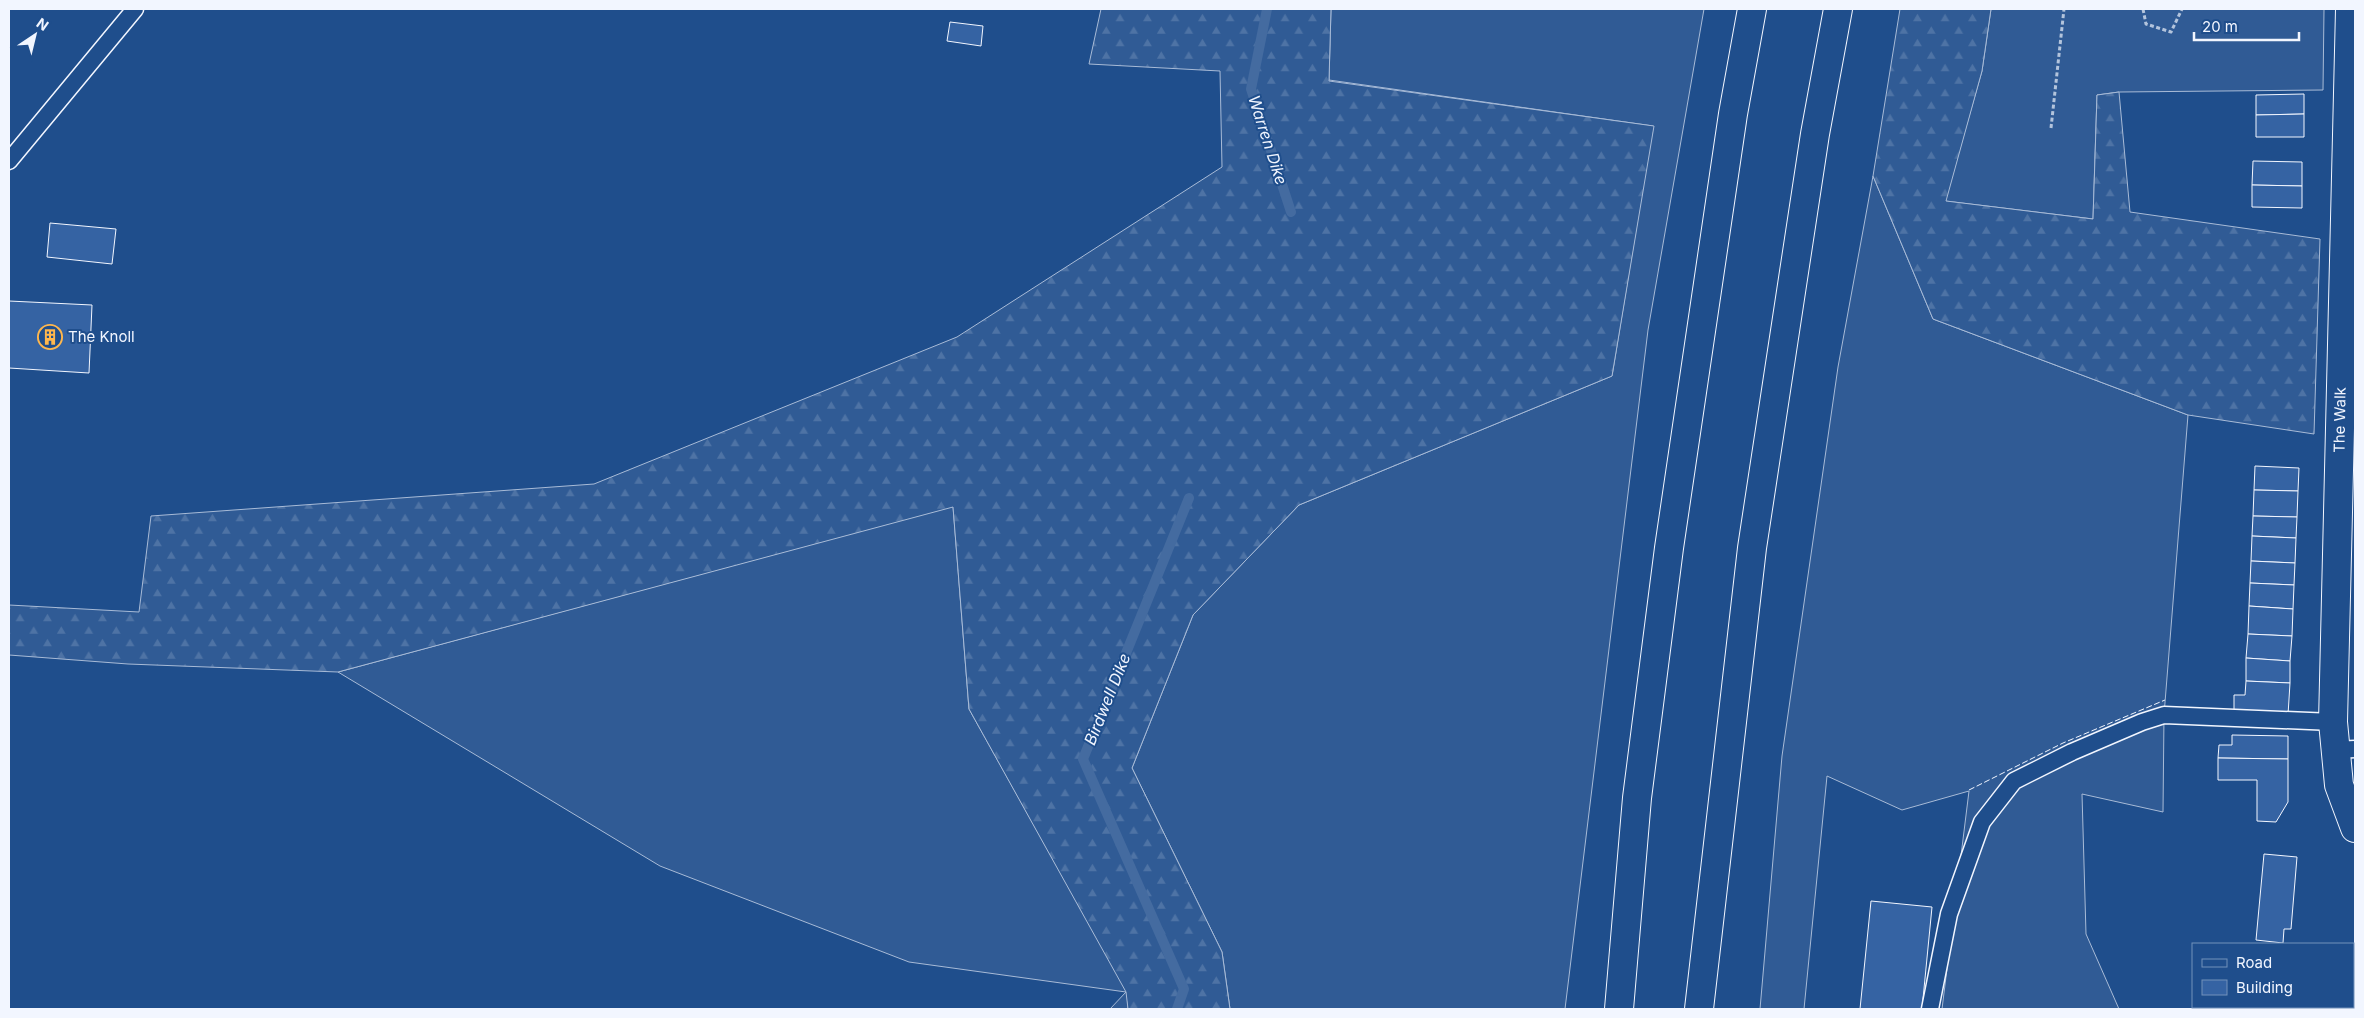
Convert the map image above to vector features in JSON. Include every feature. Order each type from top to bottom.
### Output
[{"type":"main road","points":[[1619,1009],[1637,798],[1669,548],[1733,114],[1752,9]]},
{"type":"main road","points":[[1699,1009],[1752,548],[1815,134],[1838,9]]},
{"type":"main road","name":"The Walk","points":[[2350,9],[2333,722],[2345,750],[2339,785],[2355,828]]},
{"type":"lane","points":[[9,161],[135,9]]},
{"type":"lane","points":[[1930,1009],[1943,956],[1949,914],[1982,822],[2014,781],[2072,752],[2142,722],[2164,715],[2333,722]]},
{"type":"path","points":[[2051,128],[2064,9]]},
{"type":"path","points":[[2143,9],[2146,24],[2170,32],[2182,9]]},
{"type":"shaded area","points":[[1331,9],[1704,9],[1648,330],[1565,1009],[1230,1009],[1222,952],[1132,768],[1193,615],[1299,505],[1612,376],[1653,126],[1329,80]]},
{"type":"shaded area","points":[[1991,9],[2324,9],[2323,90],[2119,92],[2097,95],[2093,219],[1945,201],[1982,71]]},
{"type":"shaded area","points":[[1873,176],[1933,319],[2188,415],[2164,715],[2163,812],[2082,794],[2086,934],[2119,1009],[1942,1009],[1969,791],[1902,810],[1827,776],[1804,1009],[1760,1009],[1782,756],[1838,367]]},
{"type":"shaded area","points":[[953,506],[969,709],[1127,992],[1128,1009],[1110,1009],[1126,992],[909,962],[660,866],[338,672]]},
{"type":"green space","points":[[1101,9],[1331,9],[1329,81],[1654,126],[1612,376],[1299,505],[1193,615],[1132,768],[1222,952],[1230,1009],[1128,1009],[1126,992],[969,709],[953,507],[338,672],[128,664],[9,655],[9,605],[139,612],[151,516],[594,484],[957,337],[1222,167],[1220,71],[1089,64]]},
{"type":"green space","points":[[1900,9],[1991,9],[1982,71],[1946,201],[2093,219],[2097,95],[2119,92],[2130,212],[2320,239],[2314,434],[2188,415],[1933,319],[1873,176]]},
{"type":"building","points":[[950,22],[983,26],[981,46],[947,41]]},
{"type":"building","points":[[2304,94],[2304,114],[2256,115],[2256,95]]},
{"type":"building","points":[[2304,114],[2304,137],[2256,137],[2256,115]]},
{"type":"building","points":[[2253,161],[2302,162],[2302,186],[2252,185]]},
{"type":"building","points":[[2252,185],[2302,186],[2302,208],[2252,207]]},
{"type":"building","points":[[50,223],[116,229],[112,264],[47,257]]},
{"type":"building","name":"The Knoll","points":[[9,301],[92,305],[89,373],[9,368]]},
{"type":"building","points":[[2255,466],[2299,468],[2298,491],[2254,490]]},
{"type":"building","points":[[2254,490],[2298,491],[2297,517],[2253,516]]},
{"type":"building","points":[[2253,516],[2297,517],[2296,538],[2252,536]]},
{"type":"building","points":[[2252,536],[2296,538],[2295,563],[2251,561]]},
{"type":"building","points":[[2251,561],[2295,563],[2294,585],[2250,583]]},
{"type":"building","points":[[2250,583],[2294,585],[2293,609],[2249,606]]},
{"type":"building","points":[[2249,606],[2293,609],[2292,636],[2248,634]]},
{"type":"building","points":[[2248,634],[2292,636],[2290,661],[2246,658]]},
{"type":"building","points":[[2246,658],[2290,661],[2290,683],[2246,681]]},
{"type":"building","points":[[2246,681],[2290,683],[2288,715],[2234,713],[2234,695],[2245,695]]},
{"type":"building","points":[[2232,735],[2288,736],[2288,759],[2218,758],[2219,745],[2232,745]]},
{"type":"building","points":[[2218,758],[2288,759],[2288,802],[2276,822],[2257,821],[2257,780],[2218,780]]},
{"type":"building","points":[[2264,854],[2297,857],[2291,929],[2284,929],[2283,943],[2256,940]]},
{"type":"building","points":[[1871,901],[1932,907],[1922,1009],[1860,1009]]},
{"type":"building","points":[[2355,946],[2354,972],[2354,947]]},
{"type":"building","points":[[2355,971],[2354,996],[2354,972]]},
{"type":"waterway","name":"Warren Dike","points":[[1267,9],[1251,89],[1291,212]]},
{"type":"waterway","name":"Birdwell Dike","points":[[1177,1009],[1184,989],[1083,759],[1189,498]]},
{"type":"fence","points":[[1969,790],[2063,743],[2165,700]]},
{"type":"place","name":"The Knoll","points":[[50,337]]}]
